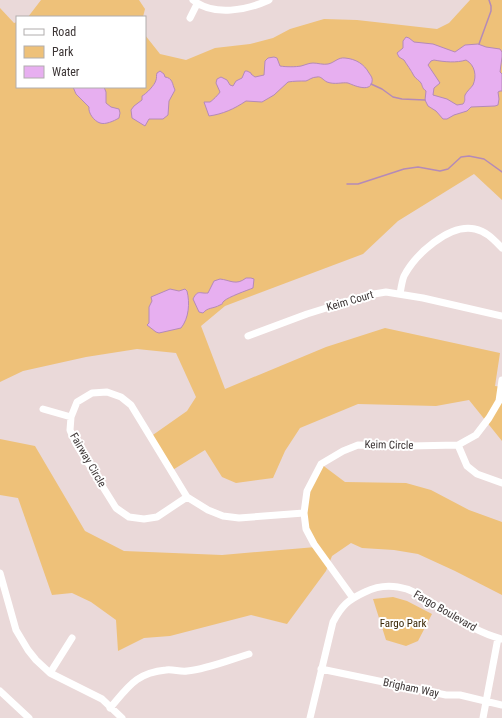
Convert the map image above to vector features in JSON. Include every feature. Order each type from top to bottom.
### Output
[{"type":"street","points":[[190,18],[195,2],[217,9],[239,10],[269,0]]},
{"type":"street","points":[[400,294],[403,278],[412,263],[426,248],[452,230],[475,228],[488,235],[502,248]]},
{"type":"street","name":"Keim Court","points":[[248,336],[306,314],[368,295],[386,292],[423,298],[502,316]]},
{"type":"street","points":[[502,380],[499,401],[489,418],[476,434],[458,445],[467,466],[477,474],[502,483]]},
{"type":"street","name":"Fairway Circle","points":[[187,497],[157,517],[144,519],[128,517],[116,508],[76,444],[70,430],[71,417],[77,402],[92,393],[107,392],[121,397],[130,405],[187,497],[208,510],[223,516],[239,518],[304,512]]},
{"type":"street","points":[[43,409],[71,417]]},
{"type":"street","name":"Keim Circle","points":[[353,598],[314,544],[306,529],[304,512],[307,491],[321,464],[343,451],[358,445],[458,445]]},
{"type":"street","points":[[0,573],[14,624],[21,639],[36,660],[50,673],[102,699],[122,718]]},
{"type":"street","name":"Fargo Boulevard","points":[[310,718],[333,622],[340,609],[353,598],[373,588],[398,587],[418,594],[466,624],[484,633],[500,638]]},
{"type":"street","points":[[50,673],[72,638]]},
{"type":"street","points":[[483,718],[500,638]]},
{"type":"street","points":[[110,708],[131,683],[149,673],[168,670],[186,672],[206,668],[249,654]]},
{"type":"street","name":"Brigham Way","points":[[321,669],[446,695],[460,695],[502,704]]},
{"type":"street","points":[[0,691],[29,718]]},
{"type":"green space","points":[[41,0],[139,0],[145,9],[143,16],[29,16]]},
{"type":"green space","points":[[470,0],[502,0],[502,200],[474,174],[398,221],[363,254],[225,306],[201,326],[225,389],[326,347],[385,328],[500,353],[495,386],[502,387],[502,441],[469,400],[436,406],[358,404],[300,428],[285,451],[273,478],[236,483],[222,477],[205,450],[171,471],[150,437],[187,411],[196,397],[176,353],[137,349],[86,357],[23,371],[0,382],[0,8],[14,23],[16,22],[16,88],[146,88],[146,36],[160,54],[186,60],[215,48],[250,44],[273,38],[290,29],[324,19],[357,20],[437,29],[449,23]]},
{"type":"green space","points":[[0,439],[35,446],[85,531],[124,551],[222,555],[316,547],[306,529],[307,491],[321,464],[345,482],[406,483],[431,490],[469,510],[502,522],[502,595],[418,554],[394,550],[362,548],[351,543],[332,556],[326,571],[287,624],[251,615],[170,636],[144,638],[118,651],[116,620],[91,602],[72,593],[52,595],[18,498],[0,495]]},
{"type":"green space","name":"Fargo Park","points":[[393,597],[407,601],[432,614],[418,641],[406,646],[386,640],[373,599]]},
{"type":"water","points":[[406,37],[414,42],[433,44],[455,52],[465,45],[478,44],[500,49],[502,52],[500,72],[502,74],[502,91],[498,92],[498,105],[471,107],[467,111],[447,119],[443,119],[436,111],[428,106],[425,100],[426,91],[404,60],[399,57],[397,53],[403,48],[403,41]],"holes":[[[434,60],[446,62],[466,60],[473,68],[475,74],[474,82],[465,95],[463,104],[457,105],[447,99],[433,95],[434,88],[440,83],[428,65]]]},
{"type":"water","points":[[268,58],[277,58],[280,66],[288,67],[312,63],[328,64],[343,58],[353,60],[359,62],[365,67],[372,77],[372,82],[371,85],[365,88],[348,83],[330,83],[318,77],[314,77],[306,81],[288,82],[274,95],[262,102],[246,101],[228,111],[209,116],[204,102],[210,102],[220,92],[216,83],[217,79],[221,77],[233,86],[236,81],[242,78],[245,71],[251,73],[255,77],[264,75],[265,61]]},
{"type":"water","points":[[160,71],[165,77],[171,80],[175,90],[169,101],[168,115],[163,119],[149,119],[145,126],[132,118],[131,110],[142,100],[142,96],[152,87],[157,73]]},
{"type":"water","points":[[73,88],[104,88],[106,103],[111,107],[119,109],[119,118],[107,123],[98,122],[89,112],[89,107],[76,94]]},
{"type":"water","points":[[246,278],[254,279],[253,288],[224,301],[222,304],[203,313],[199,312],[193,299],[196,294],[208,293],[214,281],[220,279],[239,282]]},
{"type":"water","points":[[170,289],[179,291],[185,289],[187,291],[189,305],[186,320],[181,328],[159,333],[147,325],[149,323],[149,307],[152,301],[151,297]]},
{"type":"waterway","points":[[479,44],[491,11],[489,0]]},
{"type":"waterway","points":[[371,84],[382,89],[393,97],[425,100]]},
{"type":"waterway","points":[[347,184],[358,184],[404,169],[418,167],[440,171],[448,169],[461,157],[469,156],[484,159],[502,172]]}]
